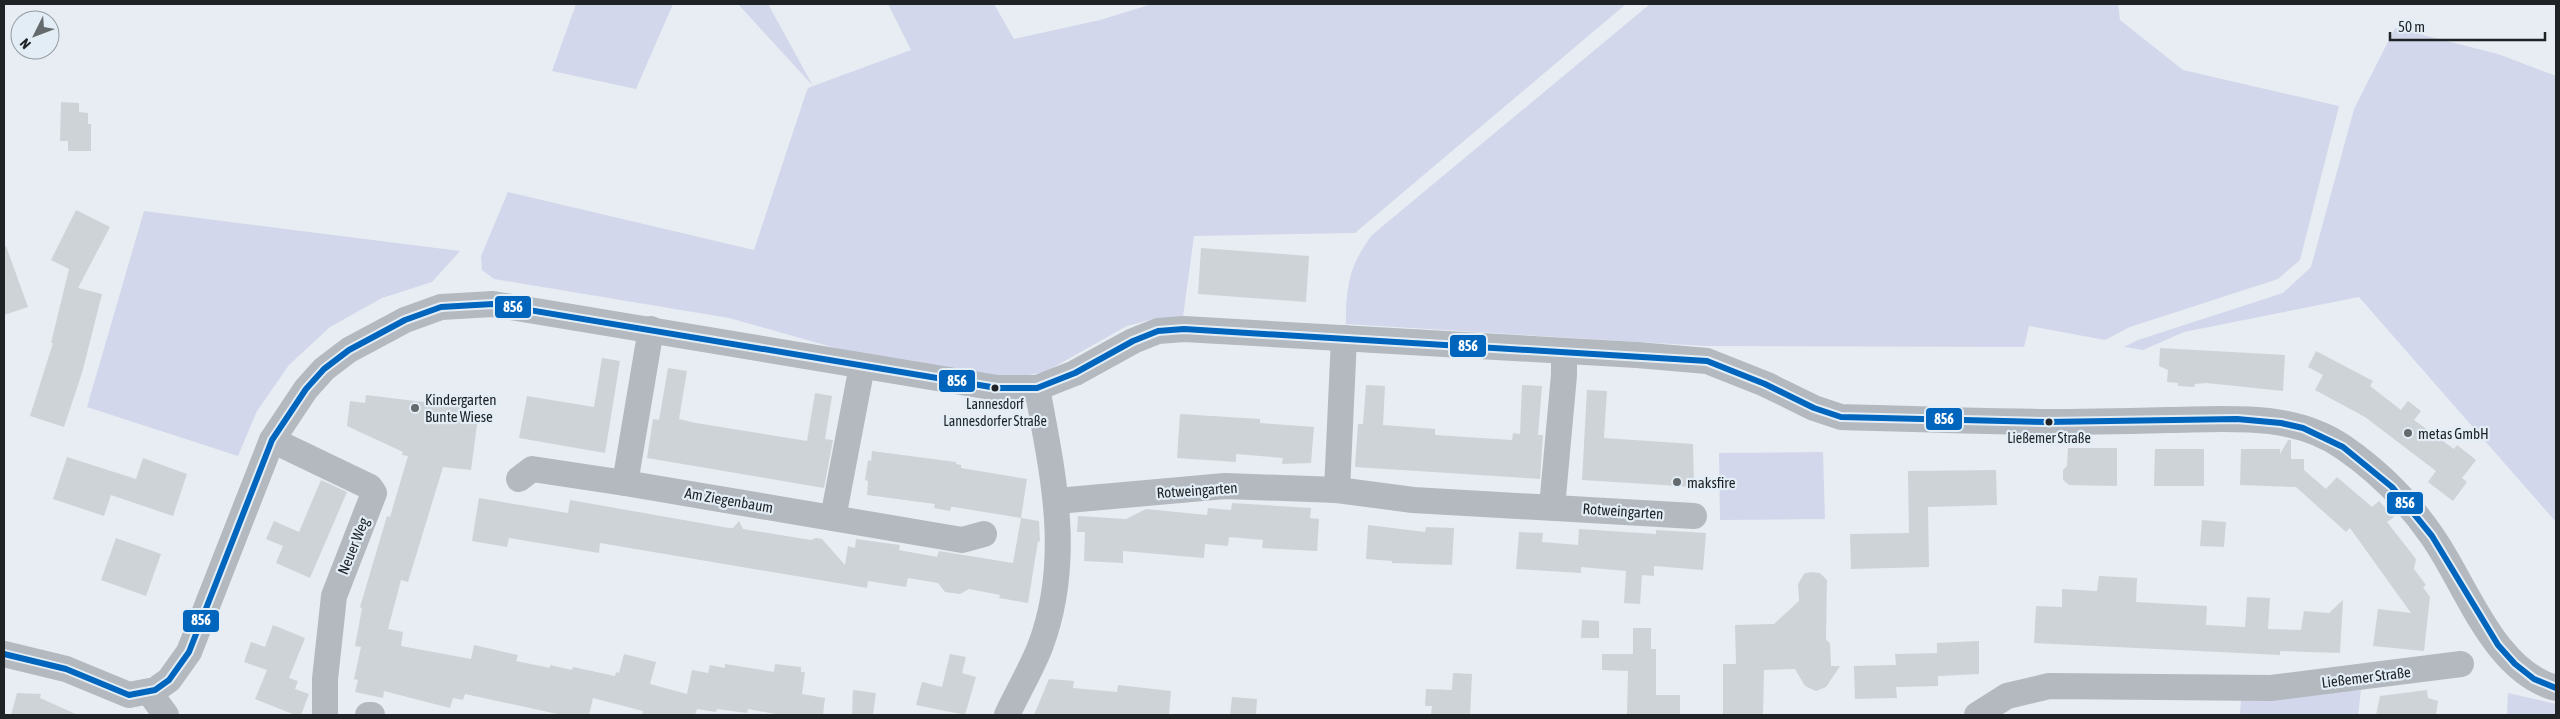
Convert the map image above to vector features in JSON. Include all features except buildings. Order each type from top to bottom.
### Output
[{"type":"street","points":[[4,654],[66,669],[120,693],[130,695],[149,692],[169,680],[189,652],[272,440],[306,389],[324,369],[349,350],[405,320],[441,307],[493,304],[997,388],[1037,388],[1075,373],[1133,341],[1158,331],[1184,329],[1636,355],[1706,362],[1765,384],[1814,408],[1841,417],[2048,422],[2256,419],[2292,424],[2317,432],[2342,447],[2373,470],[2406,501],[2432,536],[2490,635],[2516,664],[2550,686]]},
{"type":"street","points":[[625,483],[651,329]]},
{"type":"street","points":[[1337,490],[1344,338]]},
{"type":"street","points":[[1552,507],[1564,375],[1564,352]]},
{"type":"street","points":[[833,518],[862,366]]},
{"type":"street","points":[[1007,715],[1040,647],[1053,599],[1059,558],[1057,501],[1037,388]]},
{"type":"street","name":"Neuer Weg","points":[[272,440],[370,487],[374,493],[334,596],[325,679],[324,715]]},
{"type":"street","name":"Am Ziegenbaum","points":[[519,479],[532,470],[625,483],[962,540],[984,534]]},
{"type":"street","name":"Rotweingarten","points":[[1057,501],[1225,486],[1337,490],[1413,500],[1694,516]]},
{"type":"street","name":"Ließemer Straße","points":[[1977,715],[2007,696],[2049,686],[2271,688],[2461,664]]},
{"type":"street","points":[[149,692],[166,715]]},
{"type":"shaded area","points":[[576,4],[673,4],[636,89],[552,71]]},
{"type":"shaded area","points":[[738,4],[768,4],[813,86]]},
{"type":"shaded area","points":[[888,4],[994,4],[1014,39],[1100,20],[1152,4],[1626,4],[1355,233],[1194,236],[1183,317],[1158,318],[1127,326],[1045,372],[1007,379],[850,352],[729,318],[494,279],[482,270],[481,256],[508,192],[754,250],[808,88],[911,50]]},
{"type":"shaded area","points":[[1650,4],[2118,4],[2120,20],[2183,70],[2339,106],[2300,260],[2278,279],[2130,327],[2105,340],[2029,326],[2024,347],[1705,346],[1346,324],[1350,277],[1358,257],[1372,235]]},
{"type":"shaded area","points":[[2395,28],[2498,54],[2556,76],[2556,522],[2359,297],[2184,332],[2143,350],[2124,347],[2138,340],[2283,293],[2311,267],[2354,109]]},
{"type":"shaded area","points":[[144,211],[460,251],[432,282],[382,298],[330,327],[289,365],[257,411],[238,456],[87,407]]},
{"type":"shaded area","points":[[1823,452],[1825,519],[1720,520],[1719,453]]},
{"type":"shaded area","points":[[2361,690],[2358,715],[2240,715],[2241,699]]},
{"type":"shaded area","points":[[2508,693],[2556,704],[2556,715],[2507,715]]},
{"type":"transit line","name":"856","points":[[4,654],[66,669],[129,695],[155,690],[169,680],[189,652],[272,440],[306,389],[324,369],[349,350],[405,320],[441,307],[493,304],[997,388],[1037,388],[1075,373],[1133,341],[1158,331],[1184,329],[1707,361],[1765,384],[1814,408],[1841,417],[2047,422],[2237,419],[2281,423],[2303,428],[2343,447],[2392,487],[2432,536],[2498,645],[2515,664],[2534,679],[2556,688]]},
{"type":"place","name":"Lannesdorf Lannesdorfer Straße","points":[[995,388]]},
{"type":"place","name":"Kindergarten Bunte Wiese","points":[[415,408]]},
{"type":"place","name":"Ließemer Straße","points":[[2049,422]]},
{"type":"place","name":"metas GmbH","points":[[2408,433]]},
{"type":"place","name":"maksfire","points":[[1677,482]]}]
